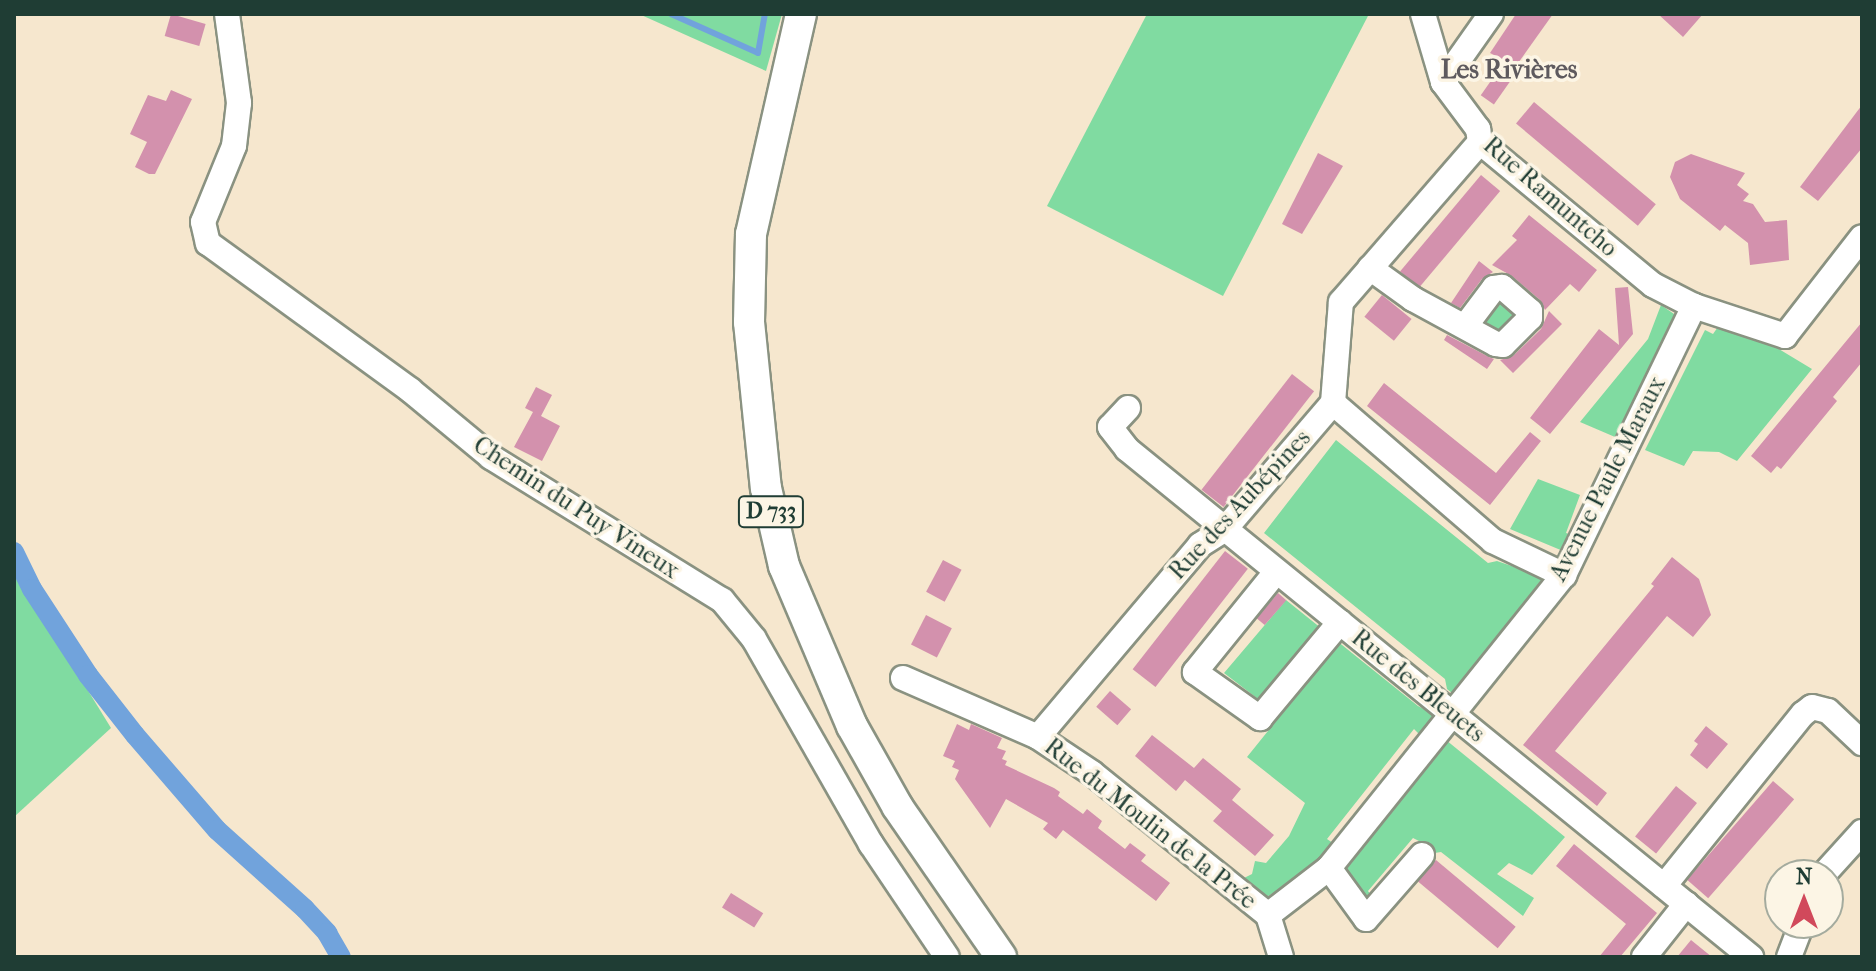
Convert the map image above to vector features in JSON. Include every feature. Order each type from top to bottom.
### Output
[{"type":"main road","name":"D 733","points":[[801,14],[751,234],[749,322],[766,488],[784,566],[852,726],[897,806],[1001,957]]},
{"type":"street","name":"Chemin du Puy Vineux","points":[[227,14],[239,103],[234,146],[203,222],[208,243],[410,390],[491,457],[722,600],[754,639],[871,844],[947,957]]},
{"type":"street","name":"Rue Ramuntcho","points":[[1423,14],[1443,82],[1478,129],[1480,142],[1653,285],[1694,306]]},
{"type":"street","points":[[1443,82],[1491,14]]},
{"type":"street","points":[[1480,142],[1341,302],[1333,403],[1493,541],[1564,575]]},
{"type":"street","points":[[1694,306],[1785,336],[1862,237]]},
{"type":"street","points":[[1370,268],[1413,299],[1466,325]]},
{"type":"street","name":"Avenue Paule Maraux","points":[[1268,915],[1329,868],[1564,575],[1694,306]]},
{"type":"street","name":"Rue des Aubépines","points":[[1038,737],[1200,545],[1224,530],[1333,403]]},
{"type":"street","name":"Rue des Bleuets","points":[[1128,408],[1110,427],[1127,449],[1751,957]]},
{"type":"street","points":[[1276,572],[1195,672],[1260,718],[1340,622]]},
{"type":"street","name":"Rue du Moulin de la Prée","points":[[903,678],[1038,737],[1092,773],[1268,915],[1281,957]]},
{"type":"street","points":[[1664,886],[1803,714],[1812,707],[1828,711],[1862,743]]},
{"type":"street","points":[[1838,859],[1862,832]]},
{"type":"street","points":[[1329,868],[1366,919],[1422,855]]},
{"type":"street","points":[[1644,957],[1686,904]]},
{"type":"green space","points":[[639,14],[782,14],[766,71]]},
{"type":"green space","points":[[1147,14],[1369,14],[1223,296],[1047,206]]},
{"type":"green space","points":[[1497,298],[1518,314],[1501,334],[1488,328],[1483,321]]},
{"type":"green space","points":[[1661,305],[1677,316],[1615,437],[1580,422],[1648,339]]},
{"type":"green space","points":[[1720,324],[1767,342],[1812,369],[1737,461],[1719,452],[1693,451],[1684,466],[1645,450],[1705,330],[1713,334]]},
{"type":"green space","points":[[1336,440],[1488,563],[1497,561],[1546,578],[1540,605],[1463,702],[1447,689],[1445,679],[1264,533]]},
{"type":"green space","points":[[1538,479],[1580,495],[1566,533],[1572,535],[1563,551],[1510,529]]},
{"type":"green space","points":[[14,570],[111,728],[14,817]]},
{"type":"green space","points":[[1286,600],[1418,706],[1448,721],[1429,744],[1414,729],[1327,839],[1343,850],[1285,902],[1273,893],[1265,898],[1240,880],[1252,874],[1255,861],[1266,863],[1289,836],[1305,803],[1247,757],[1280,716],[1224,673]]},
{"type":"green space","points":[[1446,740],[1565,837],[1532,875],[1509,863],[1497,874],[1534,898],[1523,916],[1441,852],[1422,855],[1423,843],[1413,838],[1368,891],[1379,905],[1368,904],[1342,866]]},
{"type":"building","points":[[171,14],[206,24],[199,46],[165,36]]},
{"type":"building","points":[[1516,14],[1553,14],[1516,66],[1490,53]]},
{"type":"building","points":[[1658,14],[1703,14],[1683,37]]},
{"type":"building","points":[[1502,65],[1515,74],[1494,104],[1481,95]]},
{"type":"building","points":[[171,90],[192,99],[155,174],[149,174],[135,167],[147,142],[130,134],[148,95],[166,101]]},
{"type":"building","points":[[1534,102],[1656,204],[1638,226],[1516,123]]},
{"type":"building","points":[[1862,105],[1862,148],[1818,201],[1800,187]]},
{"type":"building","points":[[1318,153],[1343,166],[1302,234],[1282,224]]},
{"type":"building","points":[[1691,154],[1745,173],[1737,185],[1749,194],[1743,201],[1753,204],[1765,222],[1787,220],[1789,260],[1750,265],[1748,243],[1725,225],[1720,231],[1680,199],[1670,177],[1675,162]]},
{"type":"building","points":[[1481,175],[1500,191],[1419,288],[1400,272]]},
{"type":"building","points":[[1529,215],[1597,270],[1579,292],[1570,284],[1545,310],[1540,300],[1512,276],[1492,265],[1517,240],[1512,236]]},
{"type":"building","points":[[1479,261],[1493,272],[1482,279],[1460,308],[1451,303]]},
{"type":"building","points":[[1628,287],[1633,334],[1550,434],[1530,418],[1599,329],[1619,345],[1615,288]]},
{"type":"building","points":[[1382,295],[1412,319],[1394,341],[1364,317]]},
{"type":"building","points":[[1549,311],[1562,324],[1513,373],[1500,360],[1513,356],[1541,329]]},
{"type":"building","points":[[1862,322],[1862,362],[1833,397],[1837,401],[1781,469],[1777,466],[1771,473],[1751,456]]},
{"type":"building","points":[[1447,335],[1494,359],[1487,369],[1444,340]]},
{"type":"building","points":[[1292,374],[1314,391],[1224,507],[1201,490]]},
{"type":"building","points":[[1384,383],[1496,473],[1530,432],[1541,441],[1490,505],[1367,406]]},
{"type":"building","points":[[536,387],[552,395],[541,416],[560,426],[542,461],[514,447],[533,412],[525,408]]},
{"type":"building","points":[[1225,551],[1248,569],[1156,687],[1133,669]]},
{"type":"building","points":[[1672,557],[1699,579],[1711,615],[1693,637],[1667,616],[1555,751],[1607,793],[1597,806],[1523,745],[1654,586],[1651,584]]},
{"type":"building","points":[[943,560],[962,570],[945,602],[926,592]]},
{"type":"building","points":[[1278,593],[1286,600],[1265,625],[1256,618]]},
{"type":"building","points":[[926,615],[952,628],[937,658],[911,644]]},
{"type":"building","points":[[1110,691],[1131,709],[1117,725],[1096,707]]},
{"type":"building","points":[[957,724],[969,730],[971,724],[1002,738],[997,748],[1006,751],[1002,759],[1007,761],[1005,765],[1054,788],[1060,792],[1058,796],[1083,814],[1087,809],[1102,821],[1098,828],[1125,849],[1130,843],[1146,855],[1141,861],[1170,883],[1156,901],[1063,830],[1056,839],[1043,829],[1048,823],[1006,799],[990,828],[955,779],[959,770],[952,767],[955,761],[943,756]]},
{"type":"building","points":[[1706,726],[1728,744],[1707,769],[1690,755],[1698,744],[1694,741]]},
{"type":"building","points":[[1152,735],[1194,768],[1203,758],[1241,789],[1232,800],[1274,835],[1255,856],[1213,821],[1222,811],[1185,780],[1176,791],[1135,756]]},
{"type":"building","points":[[1773,781],[1794,799],[1708,898],[1687,880]]},
{"type":"building","points":[[1676,786],[1697,803],[1656,854],[1635,837]]},
{"type":"building","points":[[1574,844],[1657,913],[1620,957],[1599,957],[1626,924],[1556,866]]},
{"type":"building","points":[[1436,860],[1516,927],[1498,948],[1418,881]]},
{"type":"building","points":[[731,893],[763,913],[754,928],[722,907]]},
{"type":"building","points":[[1691,940],[1712,957],[1677,957]]},
{"type":"waterway","points":[[671,14],[758,53],[765,14]]},
{"type":"waterway","points":[[14,552],[32,589],[88,675],[135,735],[217,830],[305,909],[327,933],[341,957]]},
{"type":"district","name":"Les Rivières","points":[[1509,70]]}]
